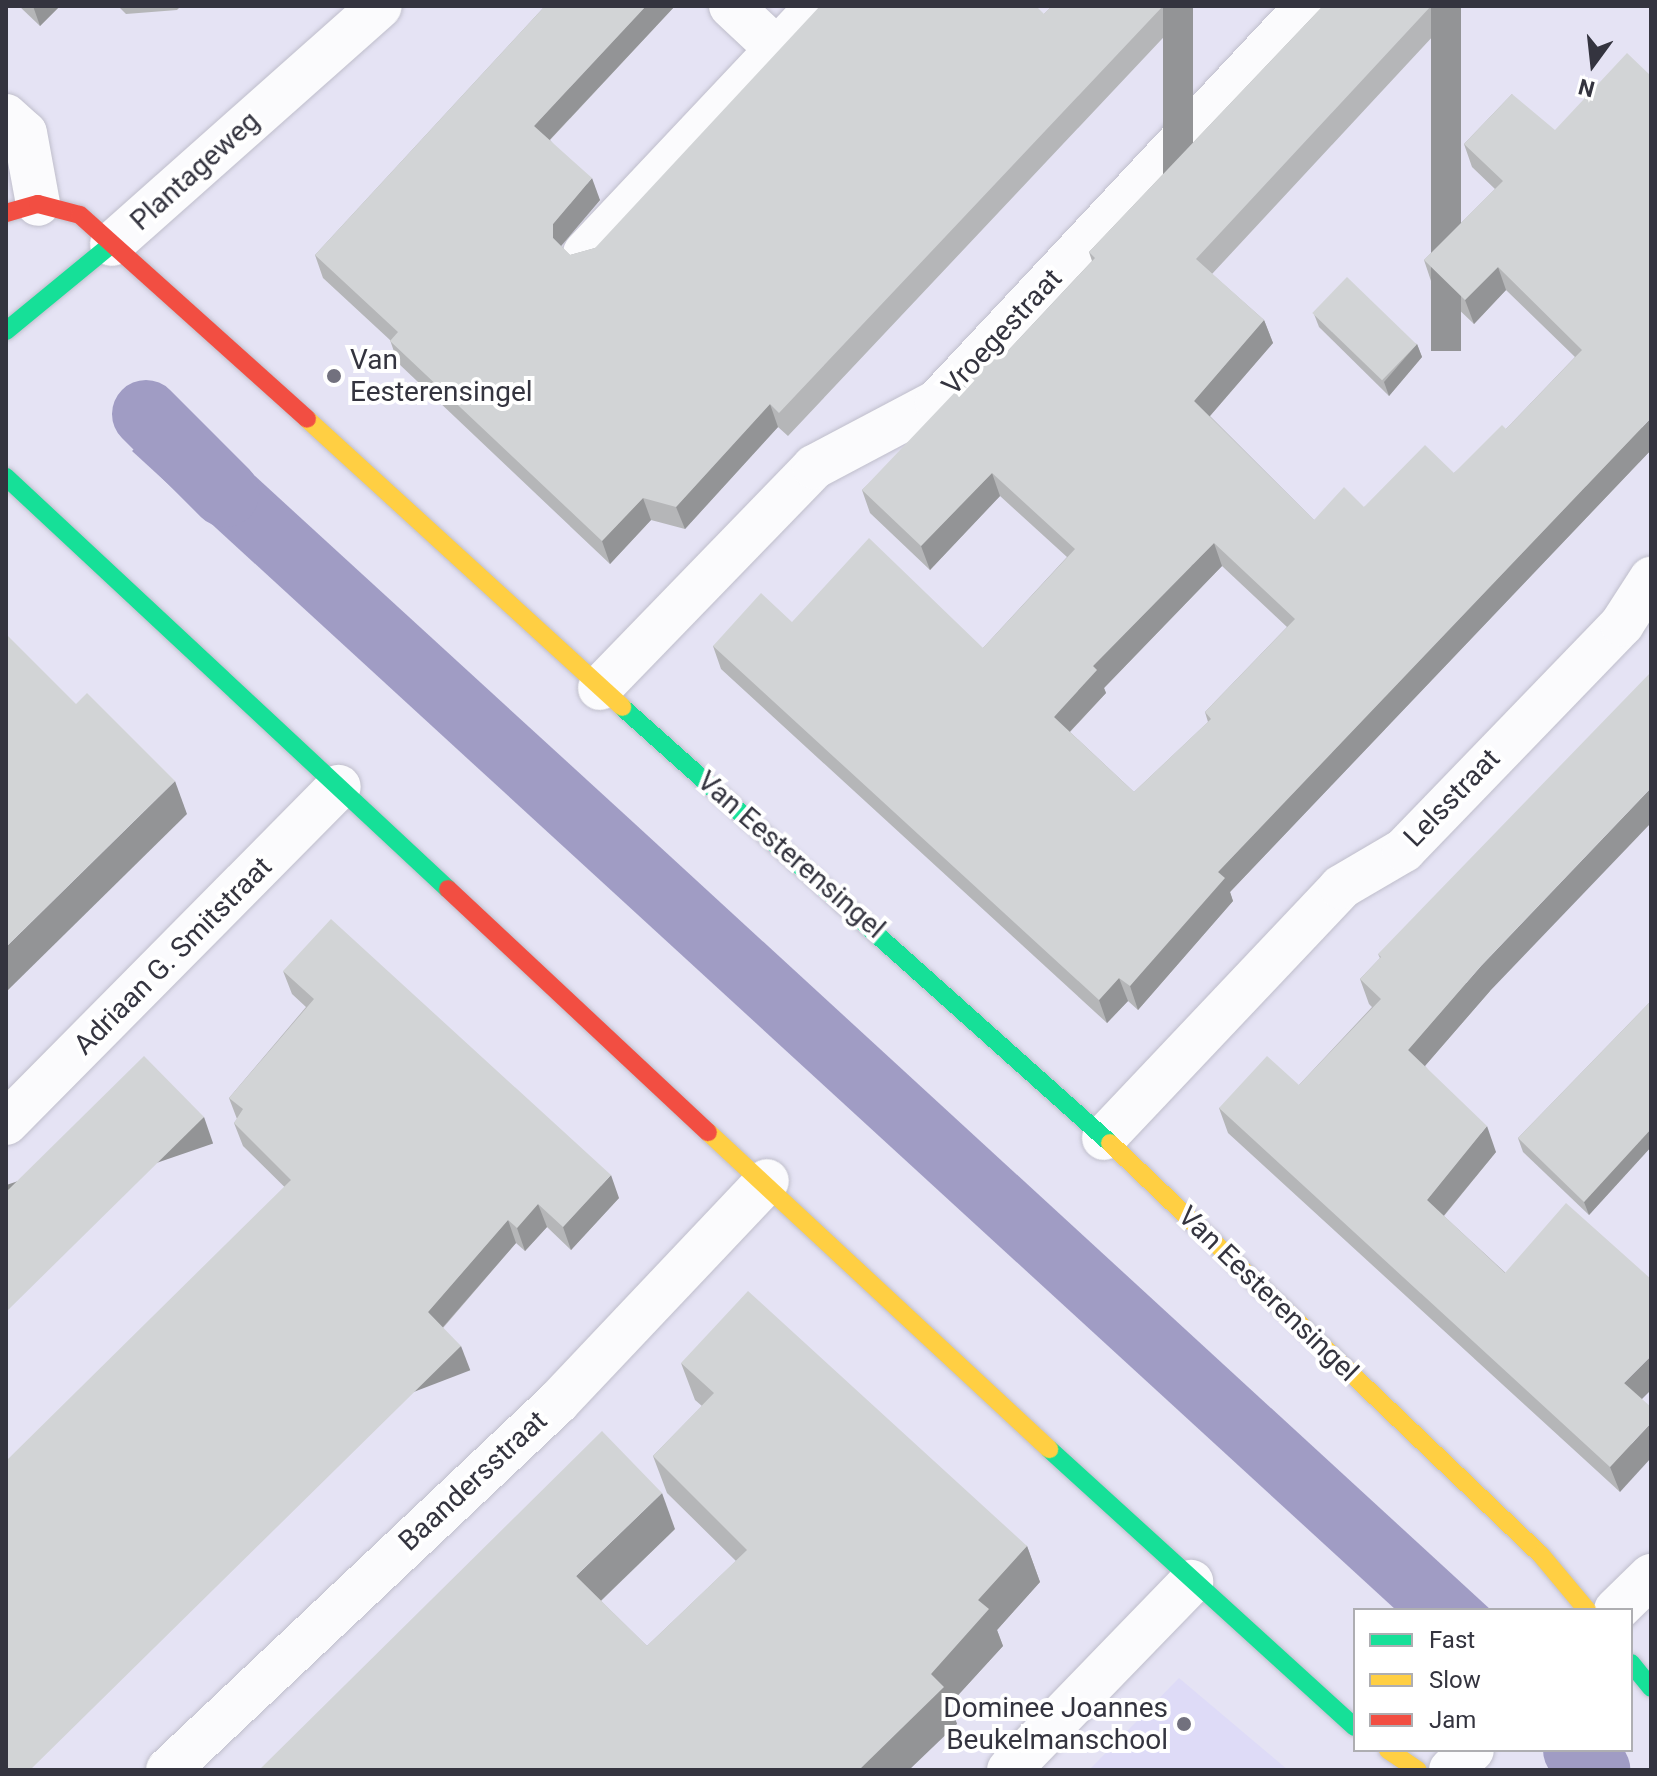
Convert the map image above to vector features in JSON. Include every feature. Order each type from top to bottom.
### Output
[{"type":"street","name":"Plantageweg","points":[[6,331],[112,244],[380,6]]},
{"type":"street","points":[[731,6],[778,50]]},
{"type":"street","points":[[585,253],[818,6]]},
{"type":"street","name":"Vroegestraat","points":[[600,688],[814,467],[937,402],[1307,6]]},
{"type":"street","name":"Van Eesterensingel","points":[[6,116],[25,133],[22,208],[80,215],[600,688],[1104,1138],[1541,1555],[1585,1608]]},
{"type":"street","points":[[6,477],[767,1181],[1191,1582],[1353,1725]]},
{"type":"street","name":"Lelsstraat","points":[[1104,1138],[1341,887],[1404,850],[1622,624],[1651,579]]},
{"type":"street","name":"Adriaan G. Smitstraat","points":[[6,1123],[339,787]]},
{"type":"street","name":"Baandersstraat","points":[[168,1770],[558,1402],[767,1181]]},
{"type":"street","points":[[1618,1608],[1651,1576]]},
{"type":"street","points":[[1009,1770],[1191,1582]]},
{"type":"street","points":[[1633,1666],[1651,1688]]},
{"type":"street","points":[[1391,1752],[1418,1770]]},
{"type":"street","points":[[1451,1770],[1470,1752]]},
{"type":"shaded area","points":[[184,411],[1489,1608],[1394,1608],[132,451],[170,415]]},
{"type":"shaded area","name":"Dominee Joannes Beukelmanschool","points":[[1179,1678],[1288,1770],[1089,1770]]},
{"type":"building","points":[[545,6],[646,6],[534,126],[592,178],[553,224],[553,238],[570,255],[595,248],[820,6],[1036,6],[1044,14],[1052,6],[1163,6],[779,413],[770,404],[676,507],[643,498],[602,541],[390,341],[398,332],[315,255]]},
{"type":"building","points":[[1323,6],[1431,6],[1196,259],[1264,320],[1194,401],[1314,520],[1344,487],[1364,507],[1425,445],[1454,473],[1502,425],[1506,429],[1582,350],[1498,267],[1465,300],[1424,260],[1503,181],[1464,144],[1512,94],[1555,130],[1627,53],[1651,76],[1651,418],[1218,872],[1225,878],[1130,986],[1119,978],[1099,1000],[713,646],[761,593],[792,622],[869,538],[983,648],[1075,549],[992,473],[921,546],[862,490],[995,350],[1002,357],[1095,258],[1089,252]],"holes":[[[1214,543],[1295,619],[1205,712],[1211,719],[1134,792],[1054,717],[1097,670],[1093,666]]]},
{"type":"building","points":[[1347,277],[1417,344],[1382,380],[1312,313]]},
{"type":"building","points":[[6,634],[76,704],[87,693],[175,781],[6,947]]},
{"type":"building","points":[[1651,672],[1651,788],[1481,966],[1408,1050],[1487,1126],[1427,1200],[1505,1273],[1566,1203],[1651,1279],[1651,1356],[1624,1383],[1651,1407],[1651,1423],[1610,1467],[1219,1108],[1267,1056],[1299,1085],[1381,999],[1360,979],[1381,957],[1378,954]]},
{"type":"building","points":[[331,919],[611,1175],[563,1227],[538,1204],[517,1228],[508,1220],[428,1312],[461,1346],[30,1770],[6,1770],[6,1461],[291,1180],[234,1123],[243,1109],[229,1098],[314,999],[283,971]]},
{"type":"building","points":[[1651,1001],[1651,1129],[1584,1202],[1518,1138]]},
{"type":"building","points":[[144,1056],[204,1117],[6,1312],[6,1192]]},
{"type":"building","points":[[748,1291],[1027,1546],[978,1600],[989,1609],[931,1674],[944,1687],[859,1770],[259,1770],[602,1431],[662,1493],[576,1576],[647,1646],[747,1550],[653,1456],[714,1393],[681,1363]]},
{"type":"waterway","points":[[146,414],[225,493]]},
{"type":"waterway","points":[[1579,1752],[1596,1770]]},
{"type":"traffic: fast","points":[[6,331],[112,244]]},
{"type":"traffic: fast","points":[[6,477],[448,889]]},
{"type":"traffic: fast","points":[[622,707],[1110,1143]]},
{"type":"traffic: fast","points":[[1049,1449],[1353,1725]]},
{"type":"traffic: fast","points":[[1633,1666],[1651,1688]]},
{"type":"traffic: slow","points":[[307,419],[622,707]]},
{"type":"traffic: slow","points":[[708,1132],[1049,1449]]},
{"type":"traffic: slow","points":[[1110,1143],[1541,1555],[1585,1608]]},
{"type":"traffic: slow","points":[[1391,1752],[1418,1770]]},
{"type":"traffic: jam","points":[[6,213],[38,204],[80,215],[307,419]]},
{"type":"traffic: jam","points":[[448,889],[708,1132]]},
{"type":"place","name":"Van Eesterensingel","points":[[334,376]]},
{"type":"place","name":"Dominee Joannes Beukelmanschool","points":[[1184,1724]]}]
